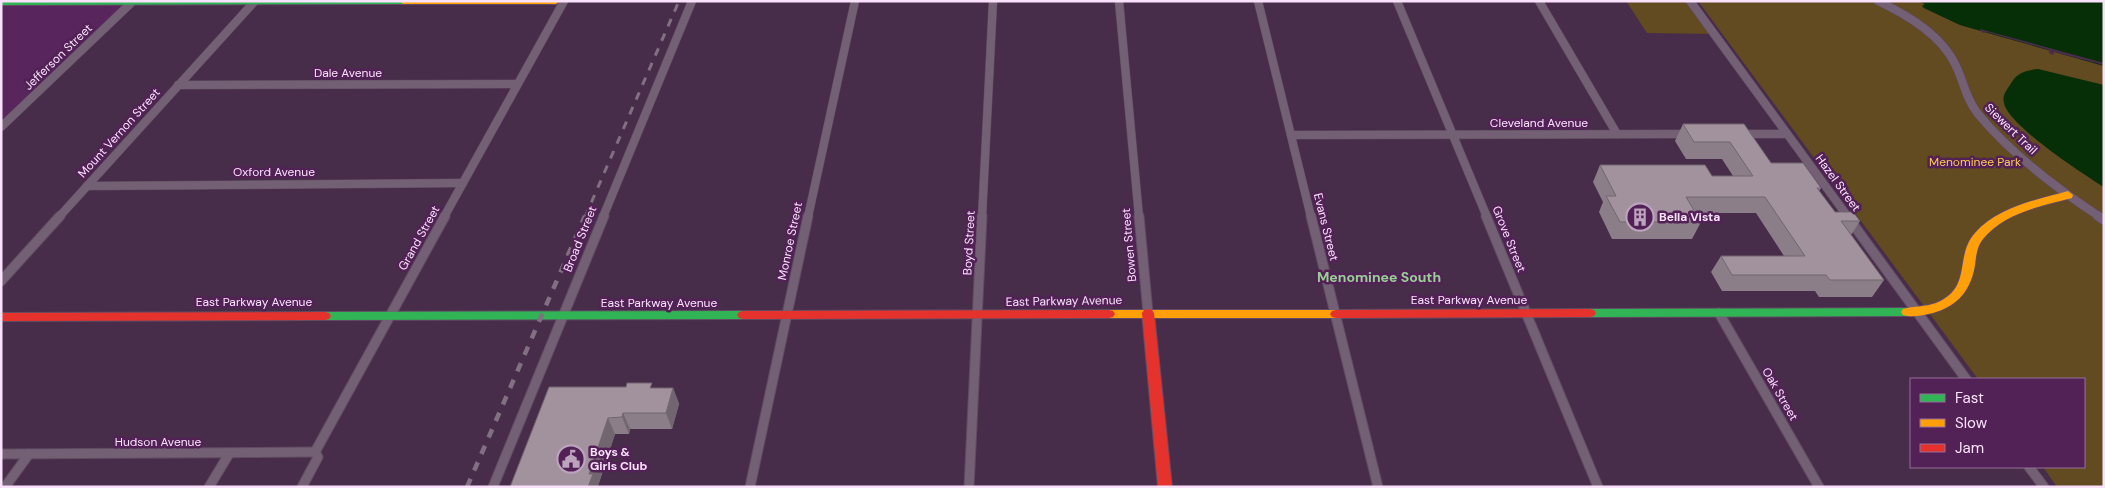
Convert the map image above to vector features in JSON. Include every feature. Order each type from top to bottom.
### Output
[{"type":"street","points":[[3,3],[556,1]]},
{"type":"street","name":"Grand Street","points":[[302,487],[318,457],[315,452],[564,1]]},
{"type":"street","name":"Broad Street","points":[[493,487],[692,1]]},
{"type":"street","name":"Monroe Street","points":[[750,487],[855,1]]},
{"type":"street","name":"Boyd Street","points":[[969,487],[993,1]]},
{"type":"street","name":"Bowen Street","points":[[1119,1],[1165,487]]},
{"type":"street","name":"Evans Street","points":[[1258,1],[1378,487]]},
{"type":"street","name":"Grove Street","points":[[1397,1],[1598,487]]},
{"type":"street","points":[[1540,1],[1617,134]]},
{"type":"street","name":"Hazel Street","points":[[1690,1],[1965,378]]},
{"type":"street","name":"Siewert Trail","points":[[1878,1],[1908,18],[1947,51],[1956,68],[1965,96],[1977,113],[2021,155],[2068,195],[2104,220]]},
{"type":"street","name":"Mount Vernon Street","points":[[1,281],[254,2]]},
{"type":"street","name":"Jefferson Street","points":[[1,127],[131,3]]},
{"type":"street","name":"Dale Avenue","points":[[178,86],[517,84]]},
{"type":"street","name":"Cleveland Avenue","points":[[1291,135],[1698,134]]},
{"type":"street","points":[[1727,134],[1787,134]]},
{"type":"street","name":"Oxford Avenue","points":[[87,186],[462,183]]},
{"type":"street","name":"East Parkway Avenue","points":[[1,317],[978,316],[1334,312],[1527,314],[1917,312],[1937,309],[1957,297],[1964,288],[1968,276],[1972,246],[1992,223],[2014,213],[2068,195]]},
{"type":"street","name":"Oak Street","points":[[1719,313],[1819,487]]},
{"type":"street","name":"Hudson Avenue","points":[[1,454],[315,452]]},
{"type":"street","points":[[5,487],[30,454]]},
{"type":"street","points":[[210,487],[229,454]]},
{"type":"street","points":[[2030,468],[2044,487]]},
{"type":"shaded area","points":[[1,1],[131,3],[1,127]]},
{"type":"shaded area","points":[[1918,1],[2104,1],[2104,66],[1960,25],[1924,8],[1922,6],[1925,4]]},
{"type":"shaded area","points":[[2038,69],[2104,85],[2104,187],[2032,136],[2018,124],[2009,112],[2004,103],[2004,98],[2012,81],[2022,73]]},
{"type":"green space","points":[[1626,1],[1690,1],[1714,34],[1647,33]]},
{"type":"green space","name":"Menominee Park","points":[[1698,1],[1921,2],[1926,5],[1924,8],[1960,25],[2104,66],[2104,487],[2057,487],[2044,468],[2085,468],[2085,378],[1977,378]]},
{"type":"pier","points":[[1980,29],[2104,63],[2104,65],[2054,52],[2053,55],[2049,53],[2049,50],[1987,32],[1983,33]]},
{"type":"building","points":[[1683,124],[1744,124],[1771,163],[1803,163],[1821,188],[1817,188],[1835,212],[1853,212],[1860,221],[1841,221],[1884,280],[1830,280],[1826,275],[1732,275],[1721,256],[1805,256],[1765,197],[1686,197],[1701,222],[1620,222],[1606,196],[1616,196],[1600,165],[1705,165],[1712,176],[1753,176],[1730,142],[1694,142]]},
{"type":"building","name":"Boys & Girls Club","points":[[627,383],[652,383],[650,388],[673,388],[666,413],[623,413],[622,417],[608,418],[589,474],[593,474],[588,487],[510,487],[549,387],[626,387]]},
{"type":"railway","points":[[585,217],[679,1]]},
{"type":"railway","points":[[467,487],[585,216]]},
{"type":"traffic: fast","points":[[1,2],[403,1]]},
{"type":"traffic: fast","points":[[1590,313],[1907,312]]},
{"type":"traffic: fast","points":[[325,316],[743,315]]},
{"type":"traffic: slow","points":[[403,1],[556,1]]},
{"type":"traffic: slow","points":[[1907,312],[1937,308],[1946,304],[1961,291],[1965,283],[1974,244],[1988,227],[2009,214],[2032,205],[2068,195]]},
{"type":"traffic: slow","points":[[1109,314],[1336,314]]},
{"type":"traffic: jam","points":[[1148,313],[1165,487]]},
{"type":"traffic: jam","points":[[1336,314],[1590,313]]},
{"type":"traffic: jam","points":[[743,315],[1109,314]]},
{"type":"traffic: jam","points":[[1,317],[325,316]]},
{"type":"place","name":"Bella Vista","points":[[1640,217]]},
{"type":"place","name":"Boys & Girls Club","points":[[571,459]]},
{"type":"district","name":"Menominee South","points":[[1379,277]]}]
